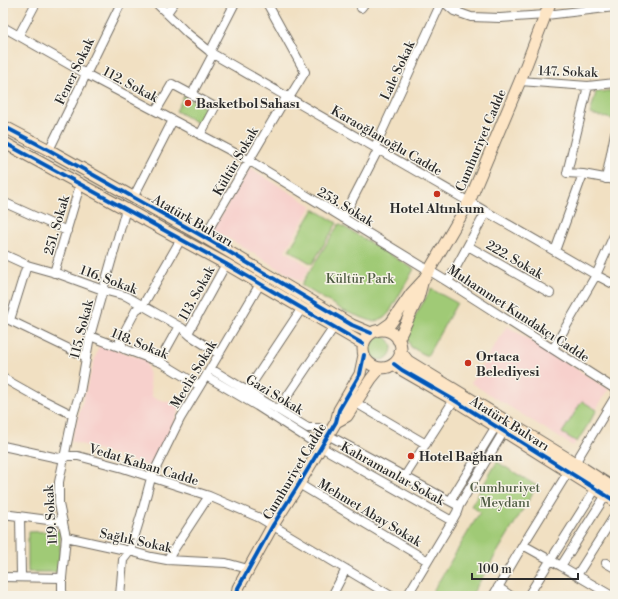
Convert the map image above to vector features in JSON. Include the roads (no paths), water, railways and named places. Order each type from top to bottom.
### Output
[{"type":"main road","name":"Cumhuriyet Cadde","points":[[399,346],[423,281],[469,202],[520,81],[550,3]]},
{"type":"main road","name":"Atatürk Bulvarı","points":[[3,126],[49,150],[204,238],[352,325],[376,332]]},
{"type":"main road","name":"Atatürk Bulvarı","points":[[3,142],[226,264],[363,344]]},
{"type":"main road","name":"Cumhuriyet Cadde","points":[[376,332],[391,324],[411,294],[423,281]]},
{"type":"main road","points":[[376,332],[391,333],[395,336],[399,346],[399,356],[394,364],[390,366],[380,368],[372,365],[368,362],[364,355],[363,344],[365,340],[376,332]]},
{"type":"main road","name":"Atatürk Bulvarı","points":[[399,346],[408,361],[612,495]]},
{"type":"main road","name":"Cumhuriyet Cadde","points":[[236,596],[238,588],[273,525],[336,422],[339,410],[360,374],[364,355]]},
{"type":"main road","name":"Atatürk Bulvarı","points":[[394,364],[500,428],[572,468],[596,488],[612,495]]},
{"type":"main road","name":"Cumhuriyet Cadde","points":[[336,422],[347,416],[380,368]]},
{"type":"street","points":[[19,35],[36,3]]},
{"type":"street","name":"Fener Sokak","points":[[49,150],[121,3]]},
{"type":"street","name":"Karaoğlanoğlu Cadde","points":[[156,3],[188,34],[211,53],[615,285]]},
{"type":"street","points":[[167,13],[174,3]]},
{"type":"street","points":[[192,94],[235,3]]},
{"type":"street","name":"Kültür Sokak","points":[[204,238],[288,97],[305,72],[268,3]]},
{"type":"street","name":"Lale Sokak","points":[[343,218],[441,3]]},
{"type":"street","points":[[445,3],[454,11],[471,17],[500,18],[546,15],[615,7]]},
{"type":"street","points":[[454,11],[459,3]]},
{"type":"street","name":"112. Sokak","points":[[3,27],[86,74],[250,161]]},
{"type":"street","name":"147. Sokak","points":[[520,81],[588,86],[615,83]]},
{"type":"street","points":[[156,111],[172,84],[192,94],[215,107],[200,135]]},
{"type":"street","points":[[588,86],[567,173],[583,174],[611,180],[615,133]]},
{"type":"street","points":[[133,198],[173,120]]},
{"type":"street","name":"253. Sokak","points":[[250,161],[429,270]]},
{"type":"street","points":[[555,251],[583,174]]},
{"type":"street","name":"251. Sokak","points":[[54,273],[80,185]]},
{"type":"street","points":[[3,202],[67,231]]},
{"type":"street","name":"115. Sokak","points":[[64,456],[73,415],[80,392],[90,336],[126,209]]},
{"type":"street","points":[[448,282],[486,212]]},
{"type":"street","points":[[553,349],[596,275],[615,233]]},
{"type":"street","points":[[124,349],[120,340],[136,310],[143,305],[181,239]]},
{"type":"street","name":"222. Sokak","points":[[468,246],[550,293]]},
{"type":"street","name":"116. Sokak","points":[[3,254],[27,265],[126,296],[179,326],[191,336],[219,354]]},
{"type":"street","name":"113. Sokak","points":[[188,333],[226,264]]},
{"type":"street","points":[[27,265],[7,319],[86,357]]},
{"type":"street","name":"Muhammet Kundakçı Cadde","points":[[429,270],[615,389]]},
{"type":"street","name":"Meclis Sokak","points":[[120,596],[123,560],[130,550],[151,478],[180,420],[260,284]]},
{"type":"street","points":[[247,391],[302,308]]},
{"type":"street","name":"113. Sokak","points":[[158,362],[179,326]]},
{"type":"street","points":[[278,410],[334,327]]},
{"type":"street","name":"118. Sokak","points":[[90,336],[158,362],[200,386]]},
{"type":"street","name":"Gazi Sokak","points":[[209,373],[247,391],[308,428],[315,428],[459,506]]},
{"type":"street","name":"Gazi Sokak","points":[[209,373],[321,446]]},
{"type":"street","points":[[3,378],[73,415]]},
{"type":"street","points":[[493,596],[523,544],[572,468],[615,397]]},
{"type":"street","points":[[406,476],[454,400]]},
{"type":"street","points":[[356,403],[426,444]]},
{"type":"street","points":[[315,428],[326,428],[336,422]]},
{"type":"street","points":[[450,501],[481,450],[500,428]]},
{"type":"street","points":[[407,596],[489,455],[500,428]]},
{"type":"street","name":"Vedat Kaban Cadde","points":[[3,446],[58,458],[64,456],[78,456],[123,468],[209,496],[273,525],[391,596]]},
{"type":"street","name":"Kahramanlar Sokak","points":[[321,446],[452,521]]},
{"type":"street","points":[[481,450],[489,455]]},
{"type":"street","name":"119. Sokak","points":[[62,596],[62,578],[66,537],[59,504],[59,482],[64,456]]},
{"type":"street","name":"Mehmet Abay Sokak","points":[[299,484],[428,561]]},
{"type":"street","points":[[528,596],[596,488]]},
{"type":"street","points":[[561,566],[612,495]]},
{"type":"street","points":[[167,560],[209,496]]},
{"type":"street","points":[[3,514],[63,522]]},
{"type":"street","points":[[577,575],[615,515]]},
{"type":"street","points":[[20,516],[21,576]]},
{"type":"street","name":"Sağlık Sokak","points":[[66,537],[130,550],[151,558],[226,563],[248,569]]},
{"type":"street","points":[[523,544],[609,595]]},
{"type":"street","points":[[332,596],[346,569]]},
{"type":"street","points":[[3,577],[21,576],[62,578]]},
{"type":"street","points":[[498,587],[512,596]]},
{"type":"place","name":"Basketbol Sahası","points":[[188,103]]},
{"type":"place","name":"Hotel Altınkum","points":[[437,194]]},
{"type":"place","name":"Ortaca Belediyesi","points":[[468,363]]},
{"type":"place","name":"Hotel Bağhan","points":[[411,456]]},
{"type":"park label","name":"Kültür Park","points":[[360,278]]},
{"type":"park label","name":"Cumhuriyet Meydanı","points":[[505,494]]}]
